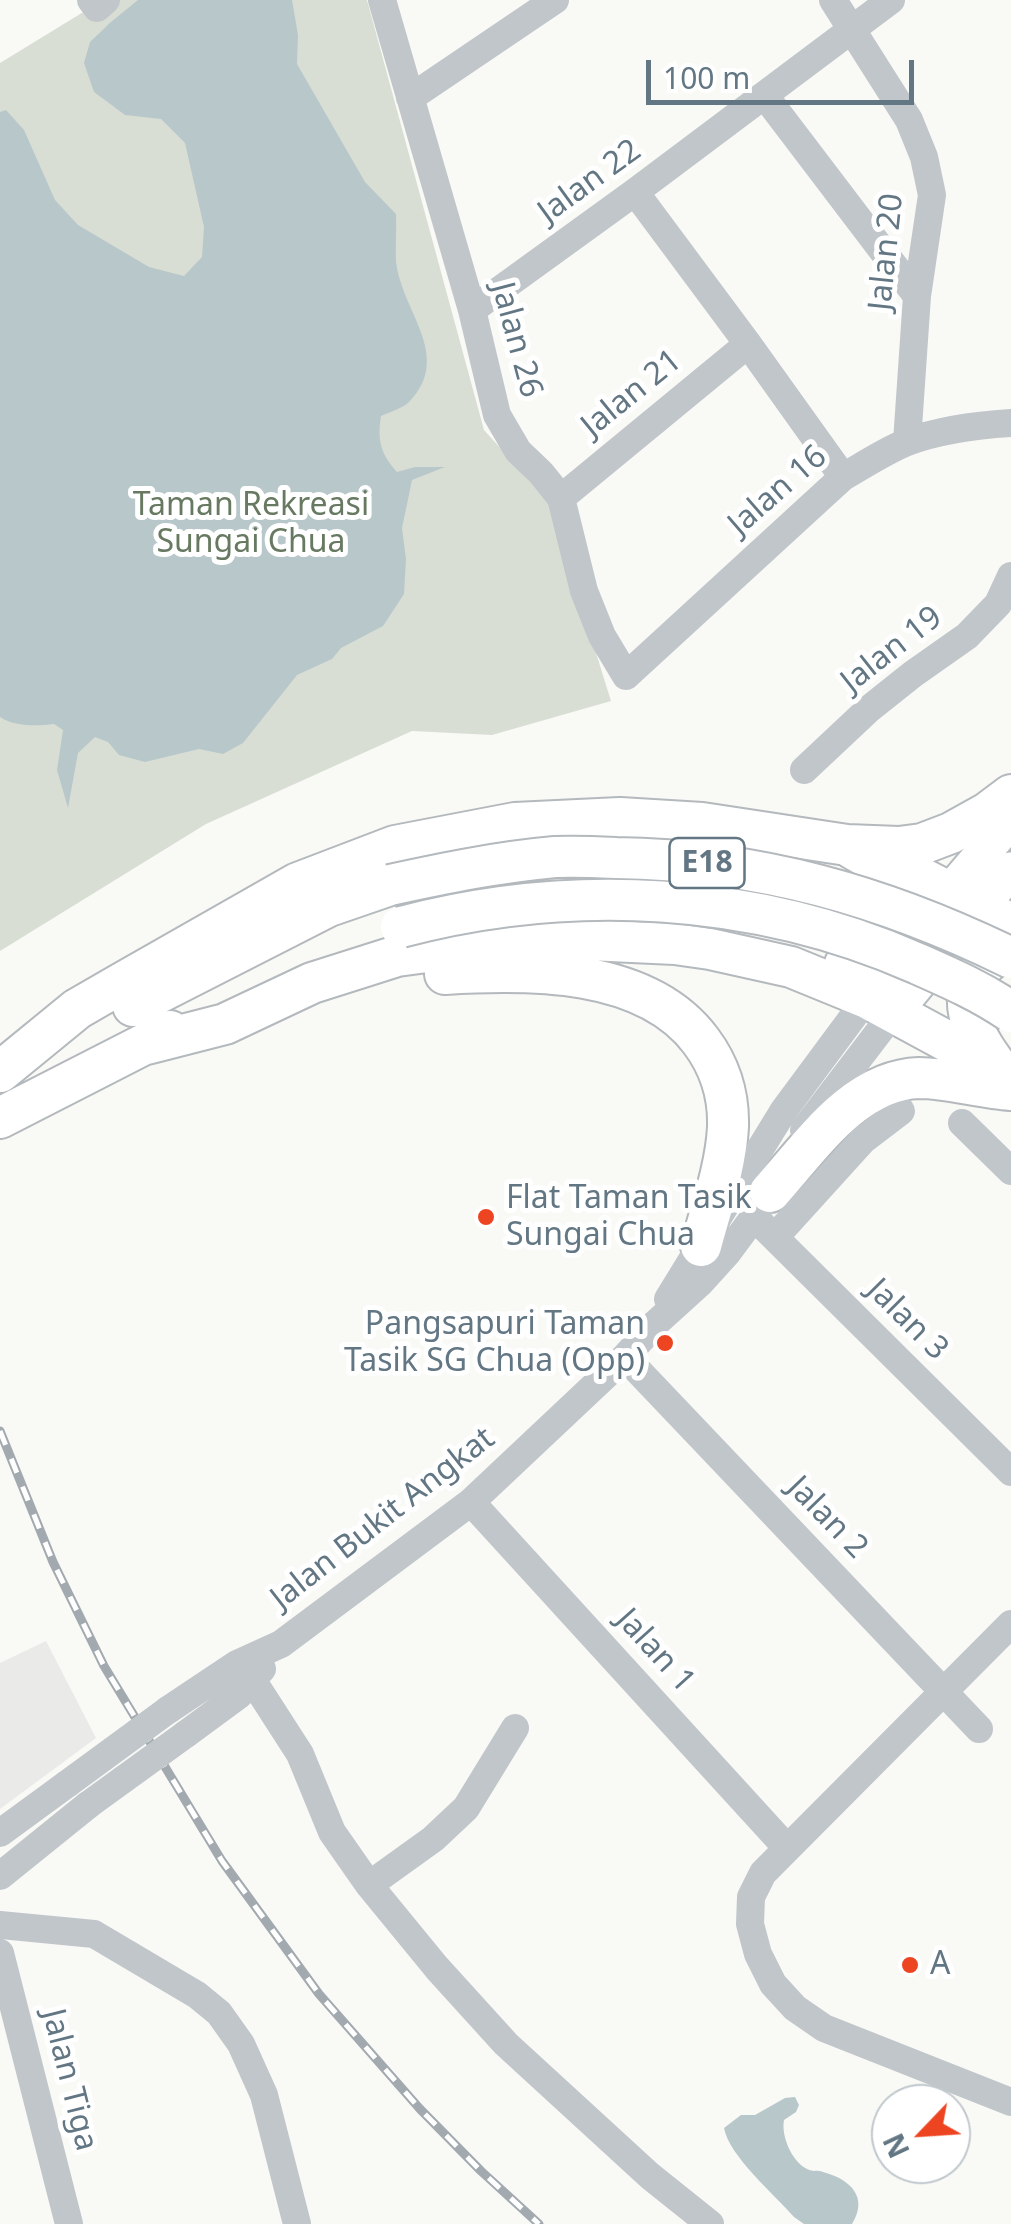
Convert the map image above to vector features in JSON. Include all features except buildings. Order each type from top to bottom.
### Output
[{"type":"highway","points":[[0,1073],[77,1010],[122,982],[298,883],[395,846],[515,823],[620,818],[702,823],[847,845],[899,847],[952,833],[1011,795]]},
{"type":"highway","points":[[847,845],[980,907]]},
{"type":"highway","points":[[226,1024],[312,983],[367,964],[424,951],[494,943],[589,940],[676,944],[791,967],[843,965],[862,957],[877,944],[888,927],[892,907],[890,887],[881,868],[847,845]]},
{"type":"highway","name":"E18","points":[[0,1073],[329,906],[390,884],[478,866],[559,857],[724,864],[819,883],[903,911],[1011,958]]},
{"type":"highway","name":"E18","points":[[7,1115],[250,987],[352,943],[442,916],[492,907],[628,898],[763,914],[892,952],[977,990],[1011,1012]]},
{"type":"highway","points":[[1007,1078],[972,1029],[969,993],[976,972],[992,956],[1011,947]]},
{"type":"highway","points":[[791,967],[880,1005],[1007,1078]]},
{"type":"highway","points":[[147,1044],[368,986],[439,974],[548,973],[633,990],[664,1006],[691,1027],[714,1059],[723,1086],[728,1128],[701,1246]]},
{"type":"highway","points":[[762,1204],[852,1103],[884,1085],[914,1078],[987,1088],[1007,1078]]},
{"type":"main road","points":[[980,907],[1011,820]]},
{"type":"main road","points":[[880,1005],[980,907],[1011,870]]},
{"type":"street","name":"Jalan 26","points":[[382,0],[472,310],[497,414],[518,450],[560,498],[584,590],[602,636],[626,676]]},
{"type":"street","points":[[410,98],[555,0]]},
{"type":"street","name":"Jalan 20","points":[[833,0],[909,120],[929,176],[932,195],[917,296],[907,442]]},
{"type":"street","name":"Jalan 22","points":[[472,310],[892,0]]},
{"type":"street","points":[[766,96],[917,296]]},
{"type":"street","points":[[635,192],[843,478]]},
{"type":"street","name":"Jalan 21","points":[[560,498],[748,344]]},
{"type":"street","name":"Jalan 16","points":[[626,676],[843,478],[907,442],[953,430],[1011,423]]},
{"type":"street","name":"Jalan 19","points":[[804,770],[869,710],[967,636],[998,604],[1011,576]]},
{"type":"street","name":"Jalan Bukit Angkat","points":[[0,1833],[168,1710],[237,1664],[281,1644],[472,1502],[728,1252],[762,1204],[880,1005]]},
{"type":"street","name":"Jalan Bukit Angkat","points":[[656,1322],[784,1110],[880,1005]]},
{"type":"street","points":[[775,1238],[863,1140],[901,1111]]},
{"type":"street","points":[[962,1123],[1011,1170]]},
{"type":"street","name":"Jalan 3","points":[[762,1204],[775,1238],[1011,1472]]},
{"type":"street","name":"Jalan 2","points":[[624,1357],[979,1728]]},
{"type":"street","name":"Jalan 1","points":[[472,1502],[787,1848]]},
{"type":"street","points":[[1011,1624],[763,1873],[751,1897],[750,1924],[758,1954],[773,1984],[796,2008],[824,2028],[1011,2102]]},
{"type":"street","name":"Jalan Bukit Angkat","points":[[0,1876],[88,1805],[219,1712],[253,1681],[281,1644]]},
{"type":"street","points":[[253,1681],[300,1754],[332,1832],[369,1885],[437,1968],[506,2044],[650,2176],[710,2224]]},
{"type":"street","points":[[369,1885],[466,1808],[515,1728]]},
{"type":"street","points":[[0,1925],[94,1934],[182,1985],[219,2013],[242,2044],[264,2095],[298,2224]]},
{"type":"street","name":"Jalan Tiga","points":[[0,1954],[69,2224]]},
{"type":"shaded area","name":"Taman Rekreasi Sungai Chua","points":[[138,0],[292,0],[298,35],[297,64],[365,182],[396,214],[400,280],[426,350],[427,368],[422,385],[406,404],[381,416],[382,447],[397,472],[415,467],[445,467],[412,480],[402,528],[406,559],[404,594],[383,626],[341,648],[332,659],[297,675],[243,743],[223,754],[199,749],[145,762],[119,755],[108,742],[95,737],[78,753],[68,808],[57,770],[63,730],[54,724],[19,724],[0,717],[0,112],[6,110],[24,130],[55,200],[78,225],[149,267],[184,276],[202,257],[204,227],[185,143],[161,119],[125,115],[94,92],[84,63],[90,42]]},
{"type":"shaded area","points":[[46,1641],[96,1738],[0,1809],[0,1663]]},
{"type":"shaded area","points":[[795,2097],[799,2105],[796,2112],[784,2120],[788,2147],[807,2169],[833,2175],[854,2190],[858,2205],[852,2224],[804,2224],[754,2175],[728,2139],[724,2128],[741,2115],[755,2115],[785,2098]]},
{"type":"green space","name":"Taman Rekreasi Sungai Chua","points":[[103,0],[367,0],[484,430],[549,502],[611,701],[492,735],[412,731],[206,824],[0,951],[0,63]]},
{"type":"railway","points":[[0,1431],[53,1562],[104,1666],[222,1861],[319,1994],[420,2109],[539,2224]]},
{"type":"place","name":"Flat Taman Tasik Sungai Chua","points":[[486,1217]]},
{"type":"place","name":"Pangsapuri Taman Tasik SG Chua (Opp)","points":[[665,1343]]},
{"type":"place","name":"A","points":[[910,1965]]}]
